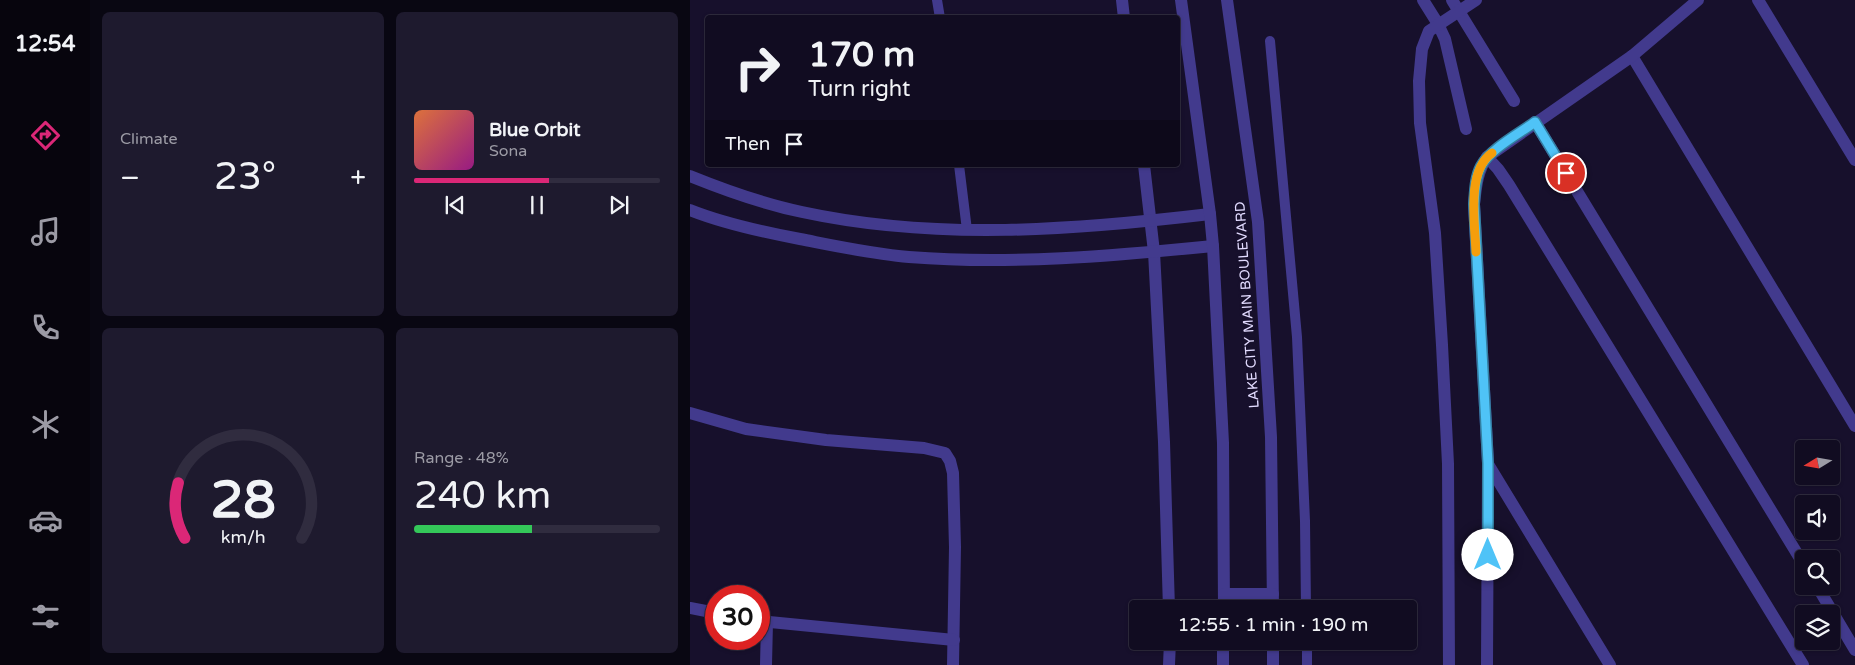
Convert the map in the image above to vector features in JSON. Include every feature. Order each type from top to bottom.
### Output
[{"type":"street","points":[[1122,0],[1124,15]]},
{"type":"street","points":[[1181,0],[1213,246],[1222,443],[1224,600]]},
{"type":"street","name":"LAKE CITY MAIN BOULEVARD","points":[[1227,0],[1258,222],[1271,437],[1273,600]]},
{"type":"street","points":[[1423,0],[1438,24],[1449,50],[1466,129]]},
{"type":"street","points":[[1449,665],[1448,464],[1442,345],[1435,233],[1418,100],[1422,49],[1429,31],[1456,6],[1476,0]]},
{"type":"street","points":[[1487,665],[1488,463],[1474,204],[1480,167],[1487,157],[1632,56],[1698,0]]},
{"type":"street","points":[[1758,0],[1855,160]]},
{"type":"street","points":[[1456,6],[1514,101]]},
{"type":"street","points":[[1632,56],[1855,426]]},
{"type":"street","points":[[1535,122],[1795,550]]},
{"type":"street","points":[[1487,157],[1498,169],[1514,194],[1803,665]]},
{"type":"street","points":[[1144,167],[1152,221],[1154,252],[1164,432],[1169,600]]},
{"type":"street","points":[[690,176],[734,194],[802,212],[877,224],[967,230],[1038,229],[1152,221],[1210,214]]},
{"type":"street","points":[[690,210],[762,232],[837,247],[908,257],[992,260],[1154,252],[1213,246]]},
{"type":"street","points":[[690,413],[746,429],[826,440],[924,448],[944,453],[950,461],[953,473],[955,547],[953,665]]},
{"type":"street","points":[[1488,463],[1610,665]]},
{"type":"street","points":[[1224,594],[1273,594]]},
{"type":"street","points":[[1821,595],[1855,650]]},
{"type":"street","points":[[690,608],[705,611]]},
{"type":"street","points":[[770,623],[954,640]]},
{"type":"street","points":[[765,650],[766,665]]},
{"type":"street","points":[[1169,665],[1170,650]]},
{"type":"street","points":[[1223,650],[1223,665]]},
{"type":"street","points":[[1273,650],[1273,665]]},
{"type":"lane","points":[[937,0],[940,15]]},
{"type":"lane","points":[[1270,41],[1297,337],[1305,521],[1306,600]]},
{"type":"lane","points":[[959,167],[967,230]]},
{"type":"lane","points":[[1307,650],[1307,665]]},
{"type":"slow traffic","points":[[1476,252],[1474,204],[1476,183],[1480,167],[1492,153]]},
{"type":"route","points":[[1488,555],[1488,463],[1474,204],[1476,183],[1480,167],[1487,157],[1535,122],[1566,173]]}]
